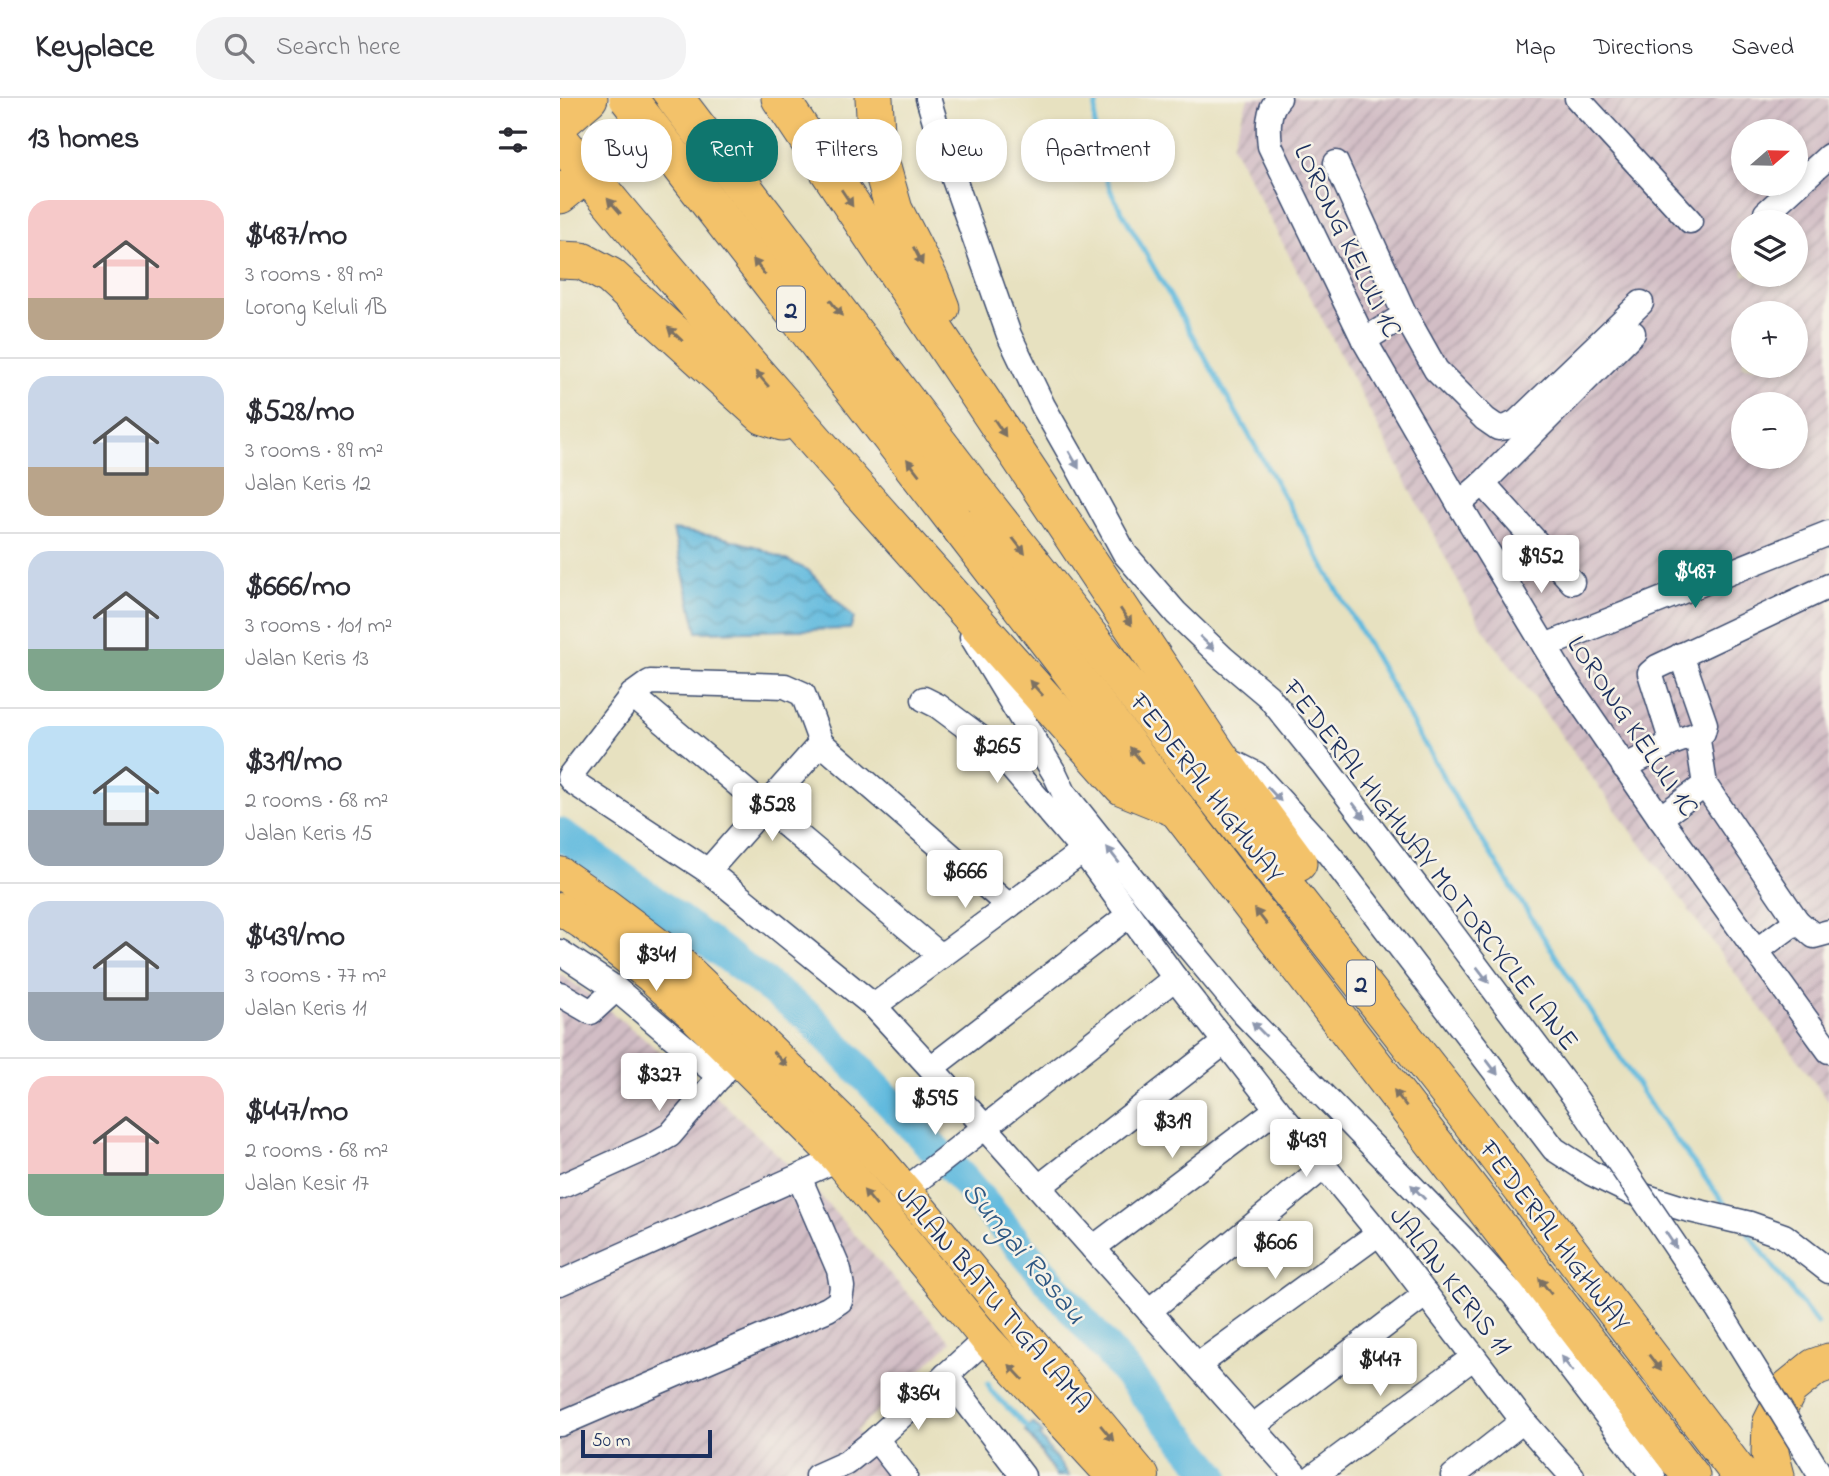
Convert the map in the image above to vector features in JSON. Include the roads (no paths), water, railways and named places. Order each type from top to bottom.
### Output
[{"type":"highway","points":[[560,122],[589,98]]},
{"type":"highway","name":"FEDERAL HIGHWAY","points":[[628,98],[1691,1476]]},
{"type":"highway","points":[[573,184],[678,98]]},
{"type":"highway","name":"FEDERAL HIGHWAY","points":[[678,98],[976,492],[1463,1112],[1741,1476]]},
{"type":"highway","points":[[780,98],[1219,756],[1360,947],[1463,1112]]},
{"type":"highway","points":[[874,98],[877,150],[894,209],[930,280],[970,382]]},
{"type":"highway","points":[[560,140],[573,184],[806,431],[1123,786],[1178,809]]},
{"type":"highway","points":[[560,260],[582,261],[610,276],[764,416],[806,431]]},
{"type":"highway","points":[[1776,1476],[1770,1453],[1771,1424],[1789,1388],[1815,1367],[1829,1362]]},
{"type":"main road","name":"JALAN BATU TIGA LAMA","points":[[560,873],[671,954],[737,1056],[917,1180],[1143,1476]]},
{"type":"main road","name":"JALAN BATU TIGA LAMA","points":[[560,909],[652,978],[691,1013],[838,1159],[986,1339],[1112,1476]]},
{"type":"main road","points":[[1049,1407],[1092,1476]]},
{"type":"street","name":"FEDERAL HIGHWAY MOTORCYCLE LANE","points":[[928,98],[1009,335],[1043,406],[1125,554],[1176,613],[1268,696],[1442,920],[1576,1099],[1718,1309],[1821,1476]]},
{"type":"street","points":[[1577,98],[1690,221]]},
{"type":"street","name":"LORONG KELULI 1C","points":[[1274,107],[1268,129],[1270,146],[1364,340],[1459,504],[1564,678],[1624,767],[1829,1051]]},
{"type":"street","points":[[1336,163],[1405,315],[1436,370],[1485,419],[1498,428],[1517,422],[1641,303]]},
{"type":"street","points":[[1770,210],[1826,165]]},
{"type":"street","points":[[1364,340],[1405,315]]},
{"type":"street","points":[[1459,504],[1633,333]]},
{"type":"street","points":[[1483,483],[1572,582]]},
{"type":"street","points":[[1070,533],[1125,554]]},
{"type":"street","points":[[1545,646],[1829,533]]},
{"type":"street","points":[[935,575],[1064,793],[1242,1013],[1464,1240],[1514,1295],[1653,1476]]},
{"type":"street","points":[[1672,743],[1650,673],[1681,655],[1829,586]]},
{"type":"street","points":[[1624,767],[1672,743],[1703,732],[1705,724],[1681,655]]},
{"type":"street","points":[[1009,906],[821,743],[803,694],[785,686],[650,682],[632,695],[569,776],[573,782],[708,871],[874,1006],[931,1068],[978,1133],[1039,1187],[1296,1476]]},
{"type":"street","points":[[632,695],[941,956]]},
{"type":"street","name":"JALAN KERIS 11","points":[[924,699],[938,706],[981,738],[1010,766],[1083,851],[1225,1042],[1379,1233],[1523,1420],[1573,1476]]},
{"type":"street","points":[[1697,734],[1705,785],[1797,921],[1814,936],[1829,932]]},
{"type":"street","points":[[708,871],[821,743]]},
{"type":"street","points":[[1219,756],[1256,774],[1329,853],[1554,1149],[1591,1173],[1628,1191],[1682,1208],[1750,1224],[1784,1236],[1829,1271]]},
{"type":"street","points":[[1660,818],[1705,785]]},
{"type":"street","points":[[874,1006],[1083,851]]},
{"type":"street","points":[[931,1068],[1129,915]]},
{"type":"street","points":[[1756,951],[1797,921]]},
{"type":"street","points":[[560,951],[616,989],[737,1056],[670,1135],[560,1187]]},
{"type":"street","points":[[917,1180],[1175,978]]},
{"type":"street","points":[[560,994],[591,1012],[616,989]]},
{"type":"street","points":[[1039,1187],[1225,1042]]},
{"type":"street","points":[[1093,1248],[1278,1109]]},
{"type":"street","points":[[560,1283],[838,1159]]},
{"type":"street","points":[[1149,1311],[1325,1166]]},
{"type":"street","points":[[560,1424],[828,1309],[840,1301],[842,1287],[839,1270],[799,1177]]},
{"type":"street","points":[[1198,1366],[1379,1233]]},
{"type":"street","points":[[1252,1427],[1426,1294]]},
{"type":"street","points":[[817,1476],[849,1470],[876,1440],[986,1339]]},
{"type":"street","points":[[1314,1476],[1474,1357]]},
{"type":"street","points":[[946,1375],[1023,1476]]},
{"type":"street","points":[[1453,1476],[1523,1420]]},
{"type":"street","points":[[876,1440],[905,1476]]},
{"type":"water","points":[[673,530],[721,537],[757,547],[808,570],[854,618],[850,629],[697,632]]},
{"type":"water","points":[[1033,1423],[1043,1433],[1040,1437],[1069,1476],[1056,1476],[1025,1431]]},
{"type":"waterway","points":[[1098,98],[1095,135],[1112,194],[1457,801],[1654,1111],[1731,1212]]},
{"type":"waterway","name":"Sungai Rasau","points":[[560,834],[808,1016],[963,1179],[1214,1476]]},
{"type":"waterway","points":[[1748,1233],[1817,1324]]},
{"type":"waterway","points":[[988,1384],[991,1391],[1028,1428]]}]
